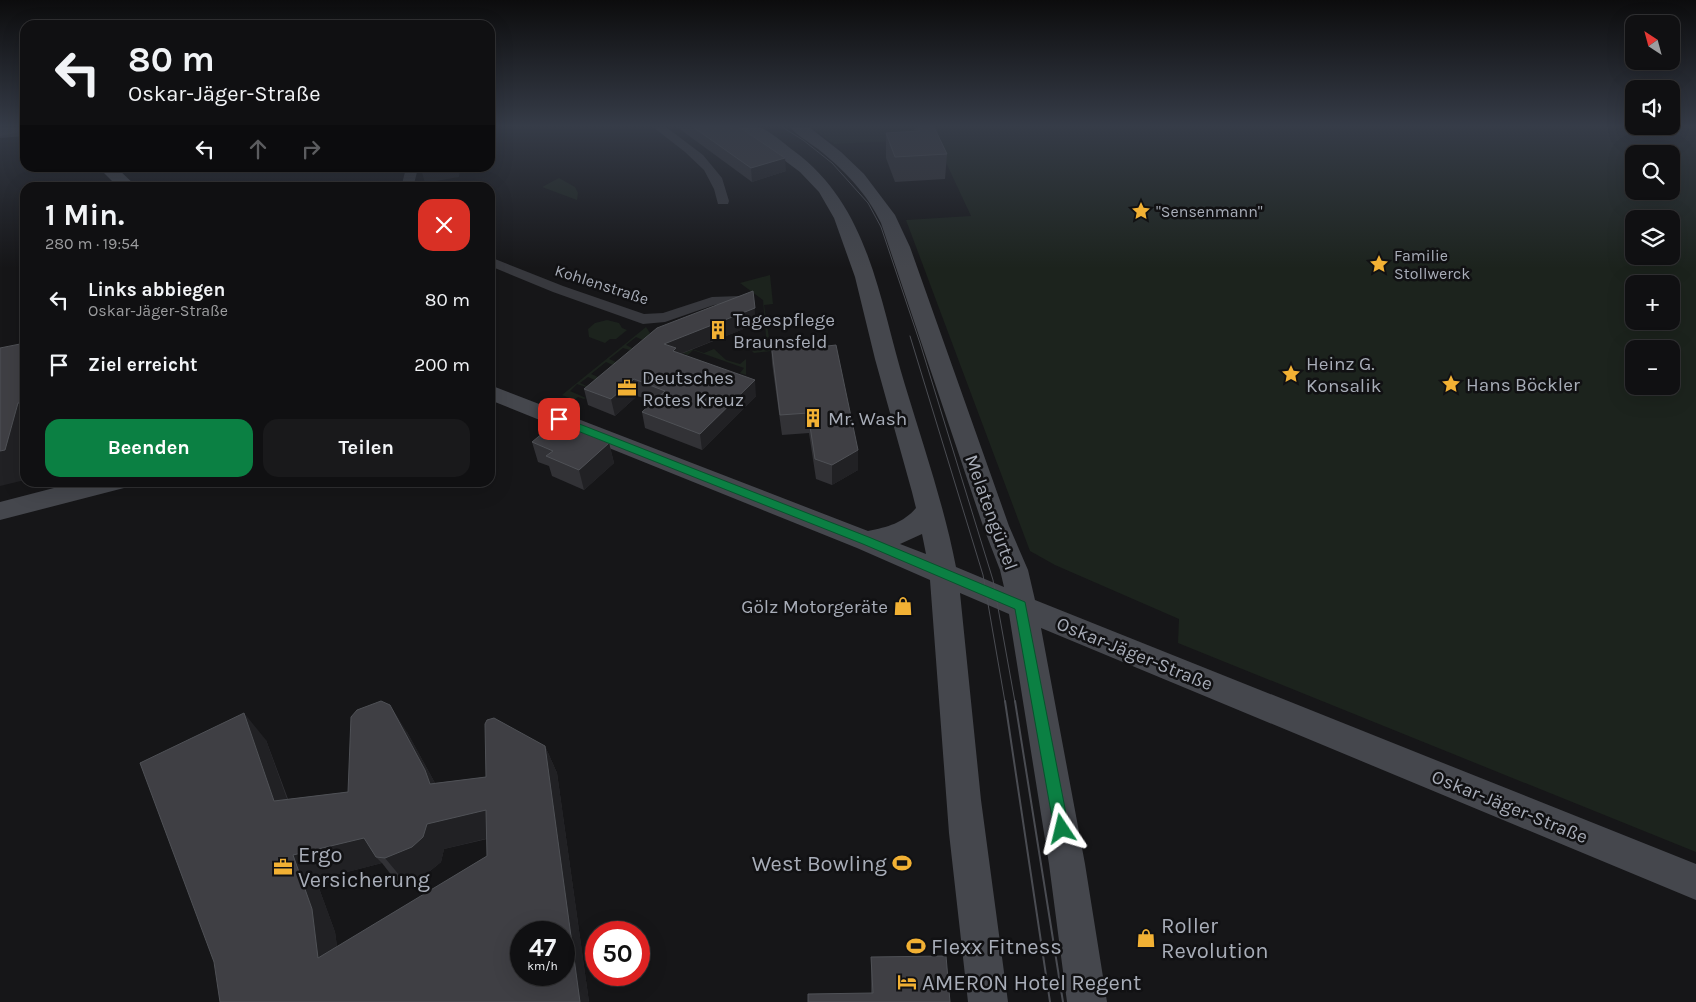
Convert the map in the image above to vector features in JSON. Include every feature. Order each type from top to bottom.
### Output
[{"type":"main road","points":[[114,174],[123,182]]},
{"type":"main road","points":[[811,174],[832,197],[846,221],[855,246],[929,510],[943,572],[969,861],[988,1002]]},
{"type":"main road","name":"Melatengürtel","points":[[854,174],[866,186],[886,215],[900,247],[1002,541],[1014,570],[1067,864],[1087,1002]]},
{"type":"main road","name":"Oskar-Jäger-Straße","points":[[495,395],[867,541],[1075,630],[1696,882]]},
{"type":"main road","points":[[0,511],[95,487]]},
{"type":"main road","points":[[867,541],[894,536],[908,531],[920,522],[929,510]]},
{"type":"street","points":[[713,174],[722,187],[722,201]]},
{"type":"street","name":"Kohlenstraße","points":[[495,263],[558,289],[643,319],[665,317],[712,301],[735,299]]},
{"type":"shaded area","points":[[951,174],[1625,174],[1625,200],[1680,200],[1680,174],[1696,174],[1696,852],[1178,643],[1179,619],[1055,565],[1030,551],[906,220],[971,216]]},
{"type":"shaded area","points":[[559,178],[575,187],[578,193],[577,200],[542,187]]},
{"type":"shaded area","points":[[770,275],[773,304],[764,305],[771,351],[754,353],[752,351],[767,348],[763,300],[740,283]]},
{"type":"shaded area","points":[[607,320],[619,323],[622,328],[627,330],[616,339],[610,339],[605,343],[589,337],[588,329],[595,323]]},
{"type":"shaded area","points":[[646,327],[650,333],[643,340],[636,337],[626,345],[632,348],[630,350],[623,348],[609,359],[616,362],[613,365],[606,362],[591,374],[598,377],[595,380],[588,377],[580,383],[595,390],[577,384],[570,391],[586,398],[578,397],[574,400],[562,395]]},
{"type":"shaded area","points":[[676,344],[704,353],[714,349],[726,360],[740,364],[746,359],[746,375],[740,373],[744,368],[693,350],[688,355],[670,349]]},
{"type":"building","points":[[753,291],[755,308],[664,344],[676,348],[673,351],[755,380],[700,434],[642,412],[665,391],[634,379],[611,399],[584,389],[657,328]]},
{"type":"building","name":"Mr. Wash","points":[[807,340],[819,347],[836,345],[858,450],[832,465],[815,459],[808,413],[780,415],[771,343]]},
{"type":"building","points":[[20,344],[20,403],[18,403],[5,450],[0,451],[0,348]]},
{"type":"building","points":[[556,422],[609,443],[579,470],[546,456],[553,451],[532,442]]},
{"type":"building","name":"Ergo Versicherung","points":[[381,701],[390,705],[425,770],[430,784],[486,777],[485,724],[487,720],[494,718],[545,746],[569,921],[510,921],[510,986],[575,986],[575,965],[580,1002],[220,1002],[214,962],[140,763],[244,713],[274,801],[348,792],[351,717],[357,710]],"holes":[[[486,810],[487,856],[318,958],[312,909],[293,855],[364,838],[376,857],[385,858],[412,847],[423,837],[427,824]]]},
{"type":"building","points":[[946,956],[950,1002],[808,1002],[808,994],[873,993],[871,957]]},
{"type":"tram line","points":[[842,174],[868,203],[881,227],[920,343],[993,580],[1015,702]]},
{"type":"tram line","points":[[910,336],[983,575],[1005,702]]},
{"type":"tram line","points":[[1005,701],[1050,1002]]},
{"type":"tram line","points":[[1015,701],[1063,1002]]},
{"type":"place","name":"\"Sensenmann\"","points":[[1141,211]]},
{"type":"place","name":"Familie Stollwerck","points":[[1379,264]]},
{"type":"place","name":"Tagespflege Braunsfeld","points":[[718,330]]},
{"type":"place","name":"Heinz G. Konsalik","points":[[1291,374]]},
{"type":"place","name":"Hans Böckler","points":[[1451,384]]},
{"type":"place","name":"Deutsches Rotes Kreuz","points":[[627,388]]},
{"type":"place","name":"Mr. Wash","points":[[813,418]]},
{"type":"place","name":"Gölz Motorgeräte","points":[[903,606]]},
{"type":"place","name":"West Bowling","points":[[902,863]]},
{"type":"place","name":"Ergo Versicherung","points":[[283,867]]},
{"type":"place","name":"Roller Revolution","points":[[1146,938]]},
{"type":"place","name":"Flexx Fitness","points":[[916,946]]},
{"type":"place","name":"AMERON Hotel Regent","points":[[907,982]]},
{"type":"route","points":[[559,419],[924,564],[1021,606],[1062,829]]}]
